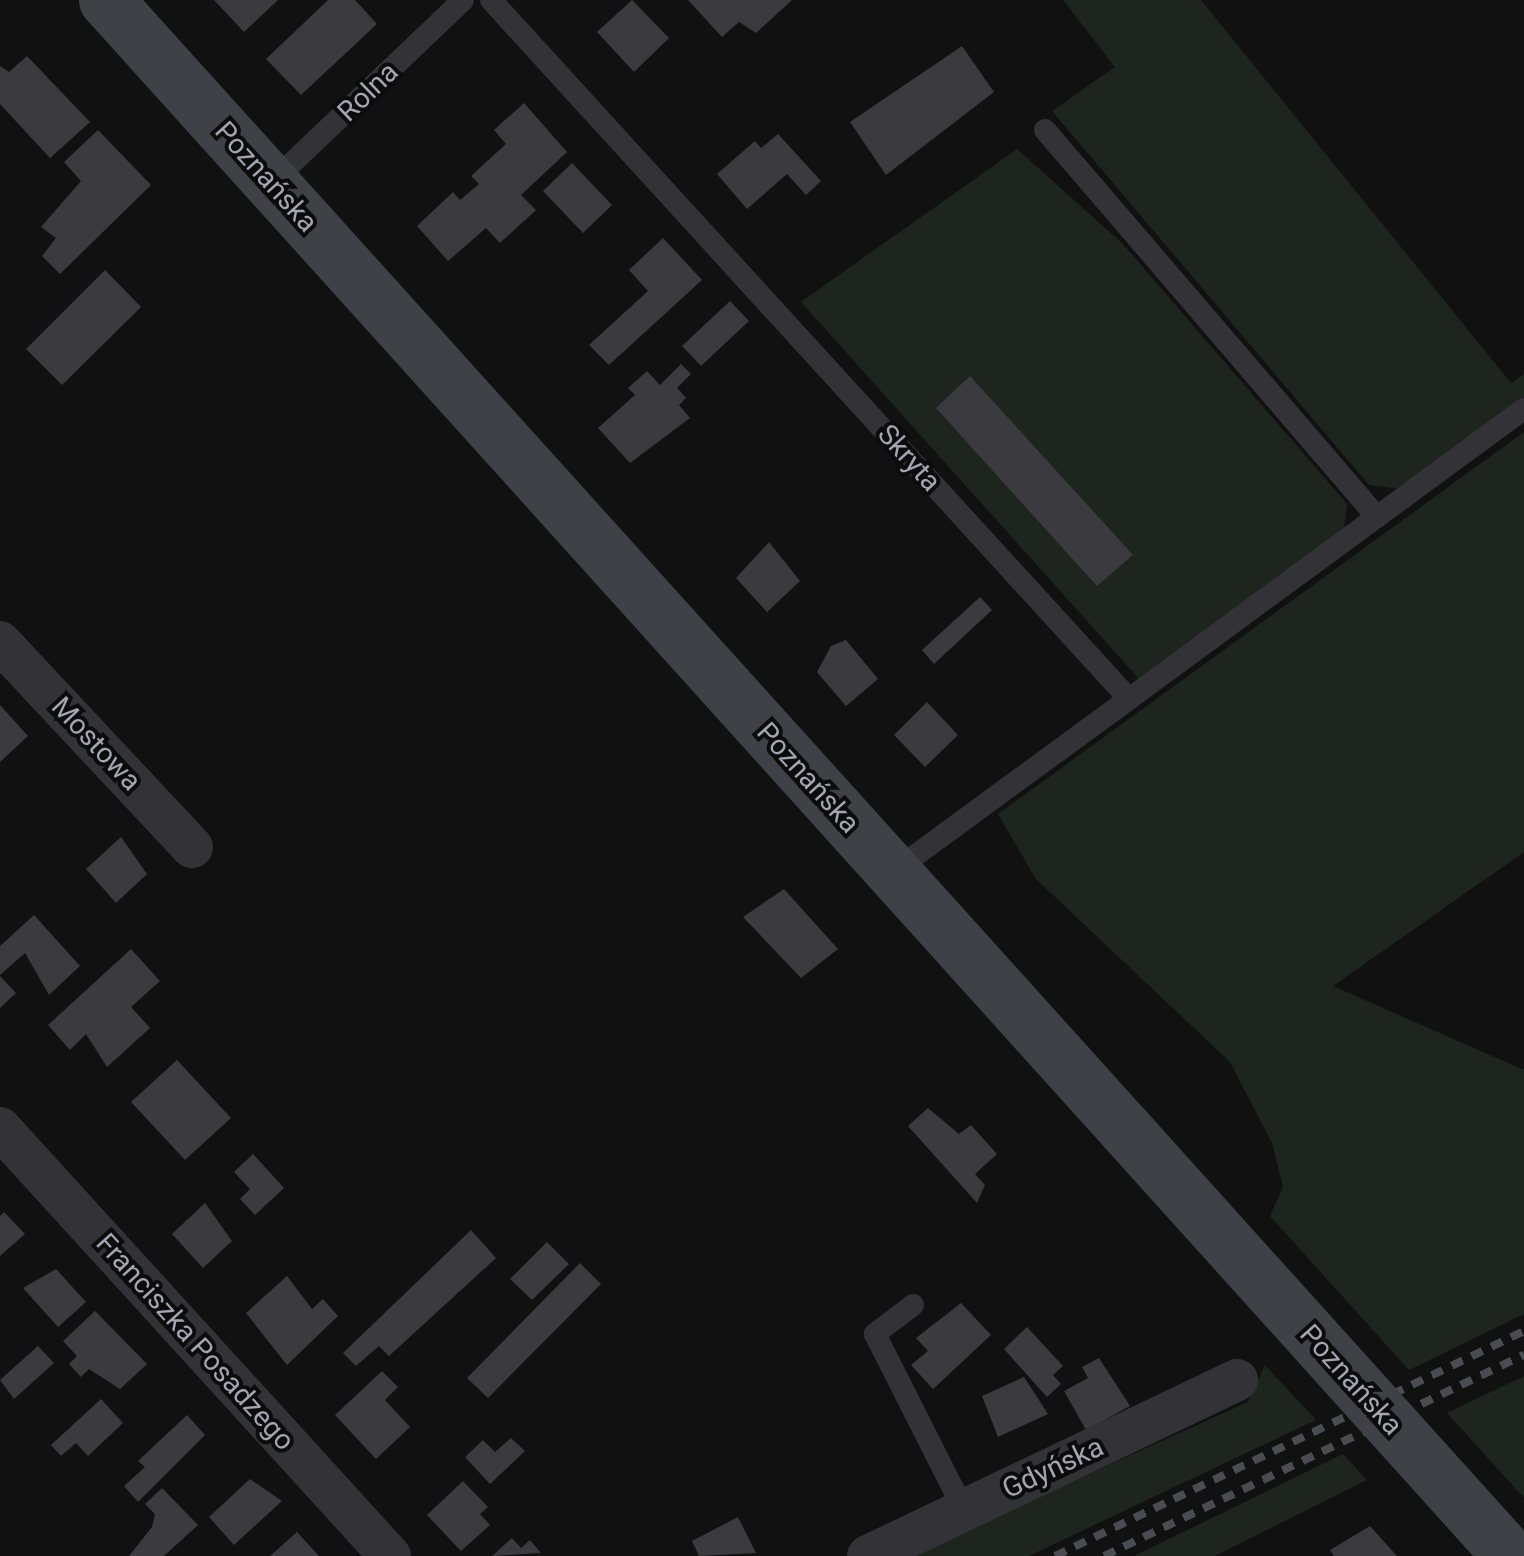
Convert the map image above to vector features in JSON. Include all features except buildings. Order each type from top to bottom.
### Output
[{"type":"main road","name":"Poznańska","points":[[106,0],[1510,1556]]},
{"type":"street","name":"Mostowa","points":[[0,642],[192,847]]},
{"type":"street","name":"Franciszka Posadzego","points":[[0,1128],[390,1556]]},
{"type":"street","name":"Gdyńska","points":[[868,1556],[1237,1380]]},
{"type":"lane","name":"Rolna","points":[[272,183],[463,0]]},
{"type":"lane","name":"Skryta","points":[[491,0],[1129,699]]},
{"type":"lane","points":[[1046,130],[1378,517]]},
{"type":"lane","points":[[893,872],[1524,409]]},
{"type":"lane","points":[[914,1305],[876,1334],[964,1510]]},
{"type":"shaded area","points":[[1063,0],[1201,0],[1511,383],[1524,374],[1524,397],[1401,489],[1369,485],[1052,111],[1115,67]]},
{"type":"shaded area","points":[[1017,149],[1122,243],[1347,504],[1344,529],[1139,679],[801,302]]},
{"type":"shaded area","points":[[1524,432],[1524,852],[1333,986],[1524,1070],[1524,1314],[1409,1370],[1270,1216],[1283,1187],[1272,1143],[1230,1062],[1036,879],[998,814]]},
{"type":"shaded area","points":[[1265,1365],[1316,1420],[1029,1556],[907,1556],[1248,1402]]},
{"type":"shaded area","points":[[1524,1376],[1524,1498],[1447,1413]]},
{"type":"shaded area","points":[[1343,1454],[1367,1480],[1215,1556],[1134,1556]]},
{"type":"railway","points":[[1055,1556],[1524,1331]]},
{"type":"railway","points":[[1104,1556],[1524,1355]]}]
